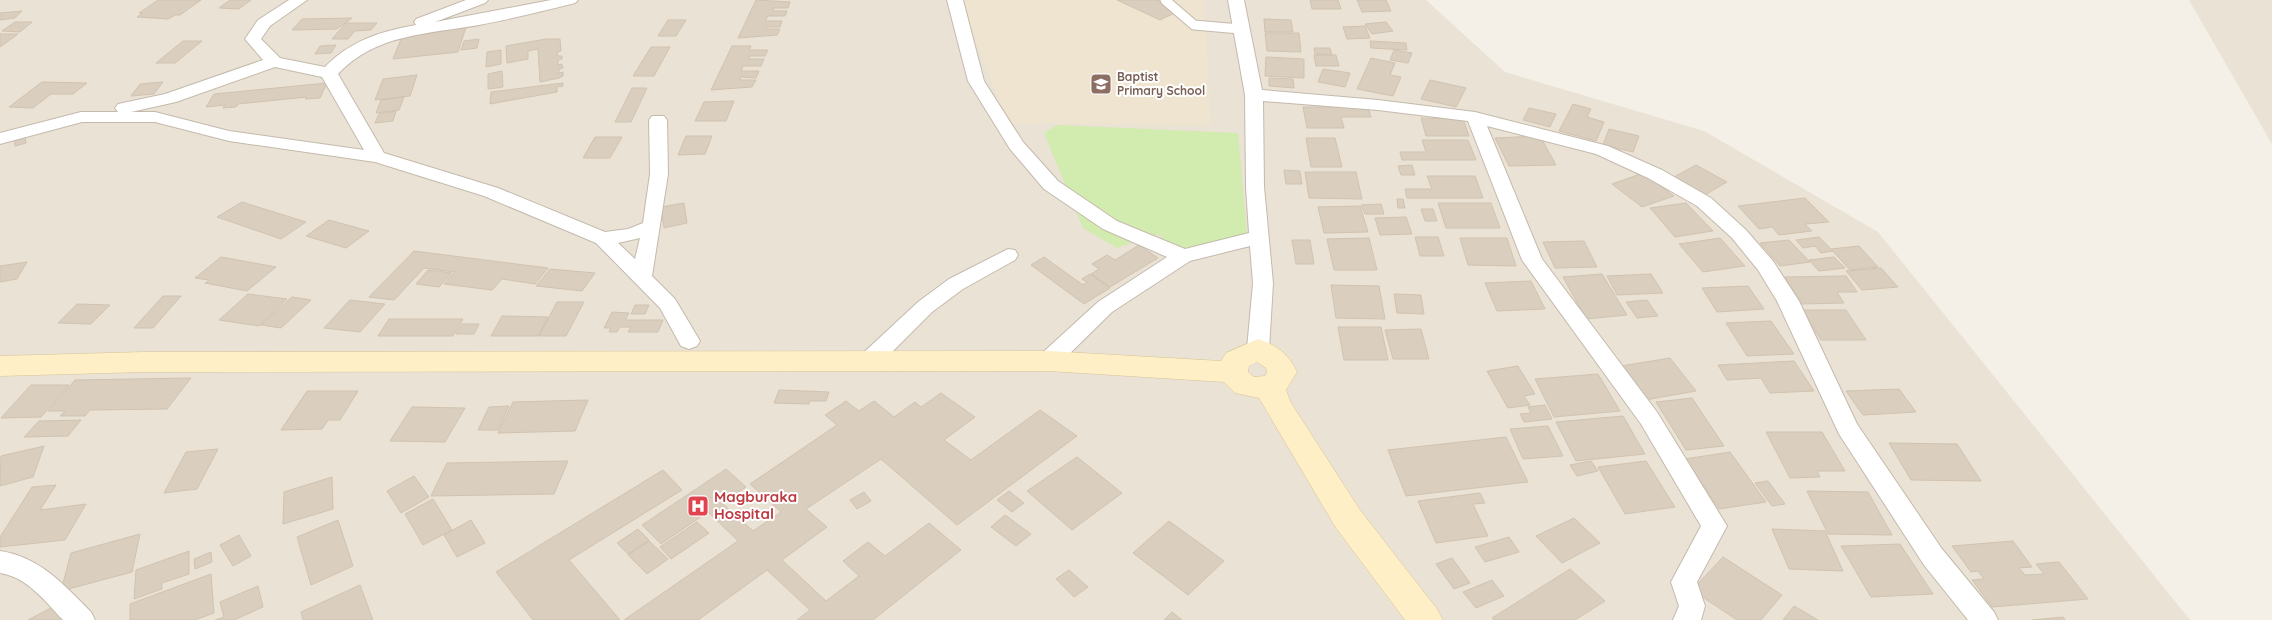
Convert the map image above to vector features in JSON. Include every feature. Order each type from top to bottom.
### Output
[{"type":"street","points":[[274,62],[253,39],[264,23],[299,0]]},
{"type":"street","points":[[329,73],[339,60],[361,47],[446,11],[480,0]]},
{"type":"street","points":[[402,31],[476,21],[570,0]]},
{"type":"street","points":[[955,0],[960,9],[976,80],[1016,145],[1051,185],[1110,225],[1183,256]]},
{"type":"street","points":[[1236,0],[1254,96],[1255,187],[1263,283],[1258,349]]},
{"type":"street","points":[[0,140],[81,117],[170,98],[274,62],[329,73]]},
{"type":"street","points":[[329,73],[344,105],[361,127],[377,157]]},
{"type":"street","points":[[1254,96],[1378,105],[1475,117],[1602,150],[1655,174],[1704,202],[1739,234],[1766,266],[1788,301],[1847,428],[1933,557],[1984,620]]},
{"type":"street","points":[[81,117],[155,117],[229,136],[377,157],[491,192],[603,238],[668,304],[689,341]]},
{"type":"street","points":[[1475,117],[1532,260],[1649,418],[1714,526],[1699,550],[1684,582],[1692,606],[1687,620]]},
{"type":"street","points":[[642,276],[660,174],[658,120]]},
{"type":"street","points":[[603,238],[632,234],[652,226]]},
{"type":"street","points":[[1048,361],[1105,307],[1183,256],[1259,237]]},
{"type":"street","points":[[868,362],[925,307],[956,284],[1008,255]]},
{"type":"street","points":[[1258,349],[1281,366],[1281,378],[1270,386],[1258,388],[1248,386],[1235,378],[1232,372],[1236,360],[1258,349]]},
{"type":"street","points":[[0,366],[144,362],[1048,361],[1232,372]]},
{"type":"street","points":[[1270,386],[1277,405],[1348,519],[1424,620]]},
{"type":"street","points":[[0,562],[12,563],[32,572],[81,620]]},
{"type":"lane","points":[[1165,0],[1194,26],[1240,29]]},
{"type":"shaded area","points":[[0,0],[1426,0],[1505,72],[1704,131],[1878,232],[2190,620],[0,620]]},
{"type":"shaded area","name":"Baptist Primary School","points":[[961,0],[1204,0],[1211,126],[1007,123]]},
{"type":"shaded area","points":[[2189,0],[2272,0],[2272,144]]},
{"type":"green space","points":[[1057,125],[1238,133],[1247,234],[1176,250],[1158,234],[1117,248],[1083,228],[1044,133]]},
{"type":"building","points":[[158,0],[201,0],[180,15],[175,15],[168,19],[137,17],[143,13],[139,13]]},
{"type":"building","points":[[230,0],[251,0],[239,9],[219,8]]},
{"type":"building","points":[[756,0],[790,2],[788,8],[774,8],[773,11],[787,11],[785,16],[768,16],[765,21],[782,21],[780,27],[766,27],[765,29],[780,29],[777,35],[738,38]]},
{"type":"building","points":[[1117,0],[1159,0],[1181,10],[1160,20]]},
{"type":"building","points":[[1310,0],[1338,0],[1341,9],[1312,9]]},
{"type":"building","points":[[1357,0],[1386,0],[1391,11],[1362,12]]},
{"type":"building","points":[[22,11],[15,18],[0,20],[0,13]]},
{"type":"building","points":[[352,18],[337,29],[292,30],[302,19]]},
{"type":"building","points":[[1264,19],[1291,20],[1293,32],[1265,32]]},
{"type":"building","points":[[668,20],[686,20],[676,36],[658,36]]},
{"type":"building","points":[[15,22],[32,22],[20,32],[2,31]]},
{"type":"building","points":[[1386,22],[1393,31],[1372,34],[1365,24]]},
{"type":"building","points":[[346,23],[377,23],[371,30],[355,31],[348,39],[332,39]]},
{"type":"building","points":[[1365,26],[1370,38],[1347,39],[1343,27]]},
{"type":"building","points":[[466,27],[458,52],[393,59],[403,34]]},
{"type":"building","points":[[1265,33],[1299,33],[1301,52],[1267,51]]},
{"type":"building","points":[[0,34],[18,34],[0,47]]},
{"type":"building","points":[[479,39],[477,48],[461,50],[464,41]]},
{"type":"building","points":[[546,39],[560,39],[561,51],[557,52],[558,56],[562,56],[562,59],[558,60],[558,65],[562,64],[563,68],[559,69],[559,73],[563,72],[563,76],[540,82],[538,49],[528,51],[528,59],[507,63],[506,46]]},
{"type":"building","points":[[183,41],[202,41],[175,63],[156,63]]},
{"type":"building","points":[[1370,41],[1406,43],[1407,50],[1371,48]]},
{"type":"building","points":[[336,45],[331,53],[315,54],[320,46]]},
{"type":"building","points":[[732,46],[751,46],[749,50],[768,50],[765,56],[750,56],[749,59],[764,59],[761,66],[743,66],[741,71],[759,71],[756,78],[741,77],[740,80],[756,80],[752,87],[711,90]]},
{"type":"building","points":[[651,47],[670,47],[654,76],[633,76]]},
{"type":"building","points":[[1314,48],[1330,48],[1332,55],[1315,54]]},
{"type":"building","points":[[501,50],[501,64],[486,67],[487,52]]},
{"type":"building","points":[[1394,50],[1412,53],[1408,63],[1390,60]]},
{"type":"building","points":[[1314,55],[1336,55],[1339,66],[1316,66]]},
{"type":"building","points":[[1266,57],[1304,59],[1304,78],[1265,76]]},
{"type":"building","points":[[1371,58],[1395,63],[1390,75],[1401,77],[1393,96],[1357,89]]},
{"type":"building","points":[[1323,69],[1350,73],[1345,87],[1318,82]]},
{"type":"building","points":[[502,71],[503,87],[488,89],[488,74]]},
{"type":"building","points":[[417,75],[410,96],[375,100],[383,79]]},
{"type":"building","points":[[1269,78],[1293,79],[1294,88],[1269,86]]},
{"type":"building","points":[[1430,80],[1466,88],[1456,107],[1421,99]]},
{"type":"building","points":[[42,82],[87,83],[73,94],[51,94],[33,108],[9,107]]},
{"type":"building","points":[[163,82],[154,94],[131,96],[140,84]]},
{"type":"building","points":[[327,83],[320,98],[305,99],[307,97],[238,104],[236,107],[223,108],[225,105],[206,107],[214,94]]},
{"type":"building","points":[[563,83],[563,86],[557,87],[557,92],[490,104],[491,92]]},
{"type":"building","points":[[632,88],[647,88],[631,122],[615,122]]},
{"type":"building","points":[[404,97],[399,110],[376,113],[381,100]]},
{"type":"building","points":[[734,101],[726,121],[695,121],[704,102]]},
{"type":"building","points":[[1573,104],[1591,109],[1587,117],[1604,122],[1596,141],[1559,131]]},
{"type":"building","points":[[1303,107],[1368,107],[1371,117],[1341,117],[1344,128],[1307,128]]},
{"type":"building","points":[[1529,108],[1556,114],[1550,127],[1523,120]]},
{"type":"building","points":[[396,111],[393,121],[375,123],[379,114]]},
{"type":"building","points":[[1421,118],[1463,119],[1469,136],[1426,136]]},
{"type":"building","points":[[1609,129],[1639,136],[1633,152],[1603,145]]},
{"type":"building","points":[[25,136],[26,143],[15,146],[14,139]]},
{"type":"building","points":[[686,136],[712,136],[705,154],[678,155]]},
{"type":"building","points":[[1540,136],[1556,165],[1509,166],[1495,138]]},
{"type":"building","points":[[595,137],[622,137],[610,158],[583,158]]},
{"type":"building","points":[[1306,138],[1335,138],[1342,167],[1311,167]]},
{"type":"building","points":[[1422,140],[1468,140],[1476,160],[1402,160],[1400,152],[1426,152]]},
{"type":"building","points":[[1412,165],[1415,175],[1401,175],[1398,166]]},
{"type":"building","points":[[1696,165],[1727,182],[1705,195],[1674,177]]},
{"type":"building","points":[[1284,170],[1300,171],[1302,184],[1286,184]]},
{"type":"building","points":[[1305,172],[1356,172],[1362,199],[1309,198]]},
{"type":"building","points":[[1643,173],[1674,196],[1642,207],[1612,184]]},
{"type":"building","points":[[1427,176],[1475,176],[1483,198],[1407,198],[1405,189],[1432,189]]},
{"type":"building","points":[[1805,198],[1829,222],[1805,224],[1812,231],[1779,235],[1772,227],[1759,229],[1738,206]]},
{"type":"building","points":[[1397,199],[1403,199],[1405,208],[1398,208]]},
{"type":"building","points":[[242,202],[306,222],[281,239],[217,217]]},
{"type":"building","points":[[684,203],[687,223],[664,228],[661,207]]},
{"type":"building","points":[[1438,203],[1491,203],[1500,228],[1446,228]]},
{"type":"building","points":[[1686,203],[1713,231],[1675,237],[1650,208]]},
{"type":"building","points":[[1381,204],[1384,214],[1365,214],[1361,205]]},
{"type":"building","points":[[1360,206],[1368,232],[1324,233],[1318,207]]},
{"type":"building","points":[[1421,209],[1433,209],[1437,221],[1425,221]]},
{"type":"building","points":[[1406,217],[1412,234],[1380,235],[1375,218]]},
{"type":"building","points":[[329,220],[369,231],[346,248],[306,236]]},
{"type":"building","points":[[1415,237],[1438,237],[1444,256],[1420,256]]},
{"type":"building","points":[[1819,237],[1833,251],[1821,253],[1815,246],[1803,248],[1796,240]]},
{"type":"building","points":[[1369,238],[1377,270],[1334,270],[1327,239]]},
{"type":"building","points":[[1460,238],[1507,238],[1516,266],[1468,265]]},
{"type":"building","points":[[1720,238],[1745,266],[1703,272],[1679,244]]},
{"type":"building","points":[[1292,240],[1310,240],[1314,264],[1296,264]]},
{"type":"building","points":[[1789,240],[1810,262],[1780,266],[1760,243]]},
{"type":"building","points":[[1584,241],[1597,267],[1555,268],[1543,242]]},
{"type":"building","points":[[1139,245],[1158,258],[1110,287],[1091,274],[1099,269],[1092,264],[1107,255],[1115,260]]},
{"type":"building","points":[[1859,246],[1878,267],[1850,270],[1831,249]]},
{"type":"building","points":[[414,251],[548,268],[535,284],[502,279],[492,290],[444,284],[455,272],[424,268],[394,300],[369,297]]},
{"type":"building","points":[[221,257],[276,267],[247,291],[205,283],[209,280],[195,278]]},
{"type":"building","points":[[1044,257],[1083,285],[1087,282],[1082,279],[1090,274],[1110,288],[1084,304],[1031,265]]},
{"type":"building","points":[[1834,257],[1845,268],[1819,271],[1809,260]]},
{"type":"building","points":[[27,262],[17,279],[0,282],[0,266]]},
{"type":"building","points":[[1881,268],[1898,287],[1862,290],[1846,271]]},
{"type":"building","points":[[550,269],[595,273],[582,291],[536,286]]},
{"type":"building","points":[[428,270],[452,273],[439,287],[416,284]]},
{"type":"building","points":[[1602,274],[1627,315],[1586,319],[1563,277]]},
{"type":"building","points":[[1651,274],[1663,293],[1617,295],[1607,276]]},
{"type":"building","points":[[1846,276],[1857,292],[1837,292],[1844,303],[1802,304],[1785,277]]},
{"type":"building","points":[[1531,281],[1545,309],[1497,311],[1485,283]]},
{"type":"building","points":[[1331,285],[1379,286],[1385,319],[1336,318]]},
{"type":"building","points":[[1748,286],[1764,309],[1717,312],[1702,288]]},
{"type":"building","points":[[248,294],[287,299],[259,326],[219,320]]},
{"type":"building","points":[[1394,294],[1421,295],[1424,314],[1397,313]]},
{"type":"building","points":[[163,296],[181,296],[153,328],[134,328]]},
{"type":"building","points":[[292,297],[311,300],[281,328],[261,325]]},
{"type":"building","points":[[350,300],[385,304],[360,332],[324,328]]},
{"type":"building","points":[[1647,300],[1658,316],[1637,318],[1626,302]]},
{"type":"building","points":[[557,302],[584,302],[566,336],[539,336]]},
{"type":"building","points":[[77,304],[110,305],[91,324],[58,323]]},
{"type":"building","points":[[635,305],[649,305],[645,314],[631,314]]},
{"type":"building","points":[[1802,310],[1846,310],[1866,340],[1821,340]]},
{"type":"building","points":[[612,312],[629,313],[625,320],[663,320],[658,332],[628,332],[631,327],[620,327],[617,332],[609,332],[611,328],[604,328]]},
{"type":"building","points":[[502,316],[548,317],[538,336],[491,336]]},
{"type":"building","points":[[389,319],[463,319],[453,336],[378,336]]},
{"type":"building","points":[[1771,321],[1794,354],[1747,356],[1726,323]]},
{"type":"building","points":[[462,324],[479,324],[474,334],[456,334]]},
{"type":"building","points":[[1338,327],[1381,327],[1388,360],[1344,360]]},
{"type":"building","points":[[1421,329],[1429,359],[1393,359],[1385,330]]},
{"type":"building","points":[[1670,358],[1696,391],[1645,400],[1621,366]]},
{"type":"building","points":[[1794,361],[1814,391],[1770,393],[1761,378],[1727,380],[1718,365]]},
{"type":"building","points":[[1518,366],[1535,394],[1524,396],[1530,405],[1508,408],[1487,371]]},
{"type":"building","points":[[1598,374],[1620,411],[1554,417],[1535,379]]},
{"type":"building","points":[[191,378],[167,409],[90,410],[85,416],[60,416],[65,411],[48,411],[75,380]]},
{"type":"building","points":[[31,385],[69,385],[41,417],[1,418]]},
{"type":"building","points":[[1899,389],[1916,412],[1863,415],[1846,391]]},
{"type":"building","points":[[779,390],[829,392],[826,401],[810,401],[809,404],[774,403]]},
{"type":"building","points":[[307,391],[358,391],[340,420],[328,420],[322,429],[281,430]]},
{"type":"building","name":"Magburaka Hospital","points":[[941,393],[975,417],[944,440],[971,460],[1040,410],[1077,436],[957,525],[881,459],[806,509],[827,527],[782,560],[826,601],[859,576],[843,561],[868,542],[885,556],[929,523],[961,550],[873,620],[797,620],[810,610],[767,570],[698,620],[624,620],[738,541],[708,512],[661,544],[642,525],[726,469],[746,487],[722,503],[753,531],[781,512],[750,484],[837,425],[825,415],[846,401],[859,411],[874,401],[894,417],[915,402],[921,407]]},
{"type":"building","points":[[1692,398],[1724,446],[1686,450],[1656,402]]},
{"type":"building","points":[[588,400],[575,431],[498,433],[513,402]]},
{"type":"building","points":[[1545,405],[1552,419],[1524,422],[1520,414],[1531,413],[1528,407]]},
{"type":"building","points":[[509,406],[498,430],[478,430],[489,407]]},
{"type":"building","points":[[412,407],[465,408],[445,442],[390,441]]},
{"type":"building","points":[[1623,416],[1645,454],[1576,461],[1556,422]]},
{"type":"building","points":[[81,420],[68,436],[24,437],[39,421]]},
{"type":"building","points":[[1548,426],[1563,456],[1523,459],[1510,429]]},
{"type":"building","points":[[1766,432],[1822,432],[1845,471],[1817,471],[1820,477],[1790,478]]},
{"type":"building","points":[[1506,437],[1528,482],[1406,496],[1388,450]]},
{"type":"building","points":[[1889,443],[1957,444],[1981,481],[1911,480]]},
{"type":"building","points":[[44,446],[33,477],[0,486],[1,456]]},
{"type":"building","points":[[218,449],[197,489],[164,493],[186,452]]},
{"type":"building","points":[[1730,452],[1766,502],[1719,509],[1685,459]]},
{"type":"building","points":[[1077,457],[1122,493],[1072,530],[1027,491]]},
{"type":"building","points":[[568,461],[554,494],[431,496],[447,463]]},
{"type":"building","points":[[1591,461],[1598,471],[1577,476],[1570,465]]},
{"type":"building","points":[[1646,461],[1675,507],[1625,514],[1598,467]]},
{"type":"building","points":[[663,470],[682,490],[569,560],[620,620],[533,620],[496,572]]},
{"type":"building","points":[[414,476],[429,497],[401,513],[387,491]]},
{"type":"building","points":[[332,477],[333,509],[283,524],[284,492]]},
{"type":"building","points":[[1768,481],[1785,504],[1772,506],[1755,483]]},
{"type":"building","points":[[56,485],[40,510],[86,504],[65,540],[0,547],[0,537],[32,487]]},
{"type":"building","points":[[1009,491],[1024,503],[1012,512],[997,500]]},
{"type":"building","points":[[1807,491],[1868,492],[1892,535],[1828,534]]},
{"type":"building","points":[[864,492],[871,501],[857,509],[850,500]]},
{"type":"building","points":[[1480,493],[1485,503],[1473,504],[1488,536],[1436,543],[1418,501]]},
{"type":"building","points":[[433,499],[452,530],[423,545],[405,514]]},
{"type":"building","points":[[1005,515],[1031,534],[1016,546],[991,527]]},
{"type":"building","points":[[1574,518],[1600,543],[1562,563],[1536,536]]},
{"type":"building","points":[[338,520],[353,566],[311,585],[297,537]]},
{"type":"building","points":[[471,520],[485,543],[457,557],[444,535]]},
{"type":"building","points":[[1169,521],[1224,561],[1188,595],[1133,553]]},
{"type":"building","points":[[697,522],[709,533],[671,559],[660,547]]},
{"type":"building","points":[[638,529],[649,540],[628,554],[617,543]]},
{"type":"building","points":[[1772,529],[1825,531],[1843,571],[1789,569]]},
{"type":"building","points":[[140,534],[132,572],[61,591],[71,553]]},
{"type":"building","points":[[239,535],[251,556],[233,566],[220,545]]},
{"type":"building","points":[[1509,537],[1519,552],[1485,562],[1475,547]]},
{"type":"building","points":[[649,541],[668,559],[647,574],[628,555]]},
{"type":"building","points":[[2013,541],[2032,567],[2019,568],[2025,575],[2044,574],[2036,564],[2059,562],[2088,599],[1992,607],[1972,580],[1984,579],[1978,571],[1971,572],[1952,546]]},
{"type":"building","points":[[1900,544],[1933,594],[1871,597],[1841,546]]},
{"type":"building","points":[[189,551],[189,574],[162,583],[162,589],[134,599],[136,570]]},
{"type":"building","points":[[211,552],[212,562],[195,569],[194,559]]},
{"type":"building","points":[[1723,557],[1782,595],[1761,620],[1737,620],[1692,590]]},
{"type":"building","points":[[1452,558],[1470,583],[1454,589],[1436,564]]},
{"type":"building","points":[[1570,569],[1605,601],[1575,620],[1494,620],[1492,618]]},
{"type":"building","points":[[1069,570],[1088,587],[1074,597],[1056,579]]},
{"type":"building","points":[[211,574],[214,613],[195,620],[130,620],[130,604]]},
{"type":"building","points":[[1492,580],[1504,596],[1476,608],[1463,592]]},
{"type":"building","points":[[360,585],[373,620],[303,620],[301,612]]},
{"type":"building","points":[[258,586],[263,607],[234,620],[215,620],[224,617],[220,602]]},
{"type":"building","points":[[66,600],[75,620],[28,620]]},
{"type":"building","points":[[1794,606],[1818,620],[1783,620]]},
{"type":"building","points":[[1172,612],[1182,620],[1164,620]]},
{"type":"building","points":[[2063,617],[2065,620],[2032,620]]},
{"type":"place","name":"Baptist Primary School","points":[[1101,84]]},
{"type":"place","name":"Magburaka Hospital","points":[[698,506]]}]
